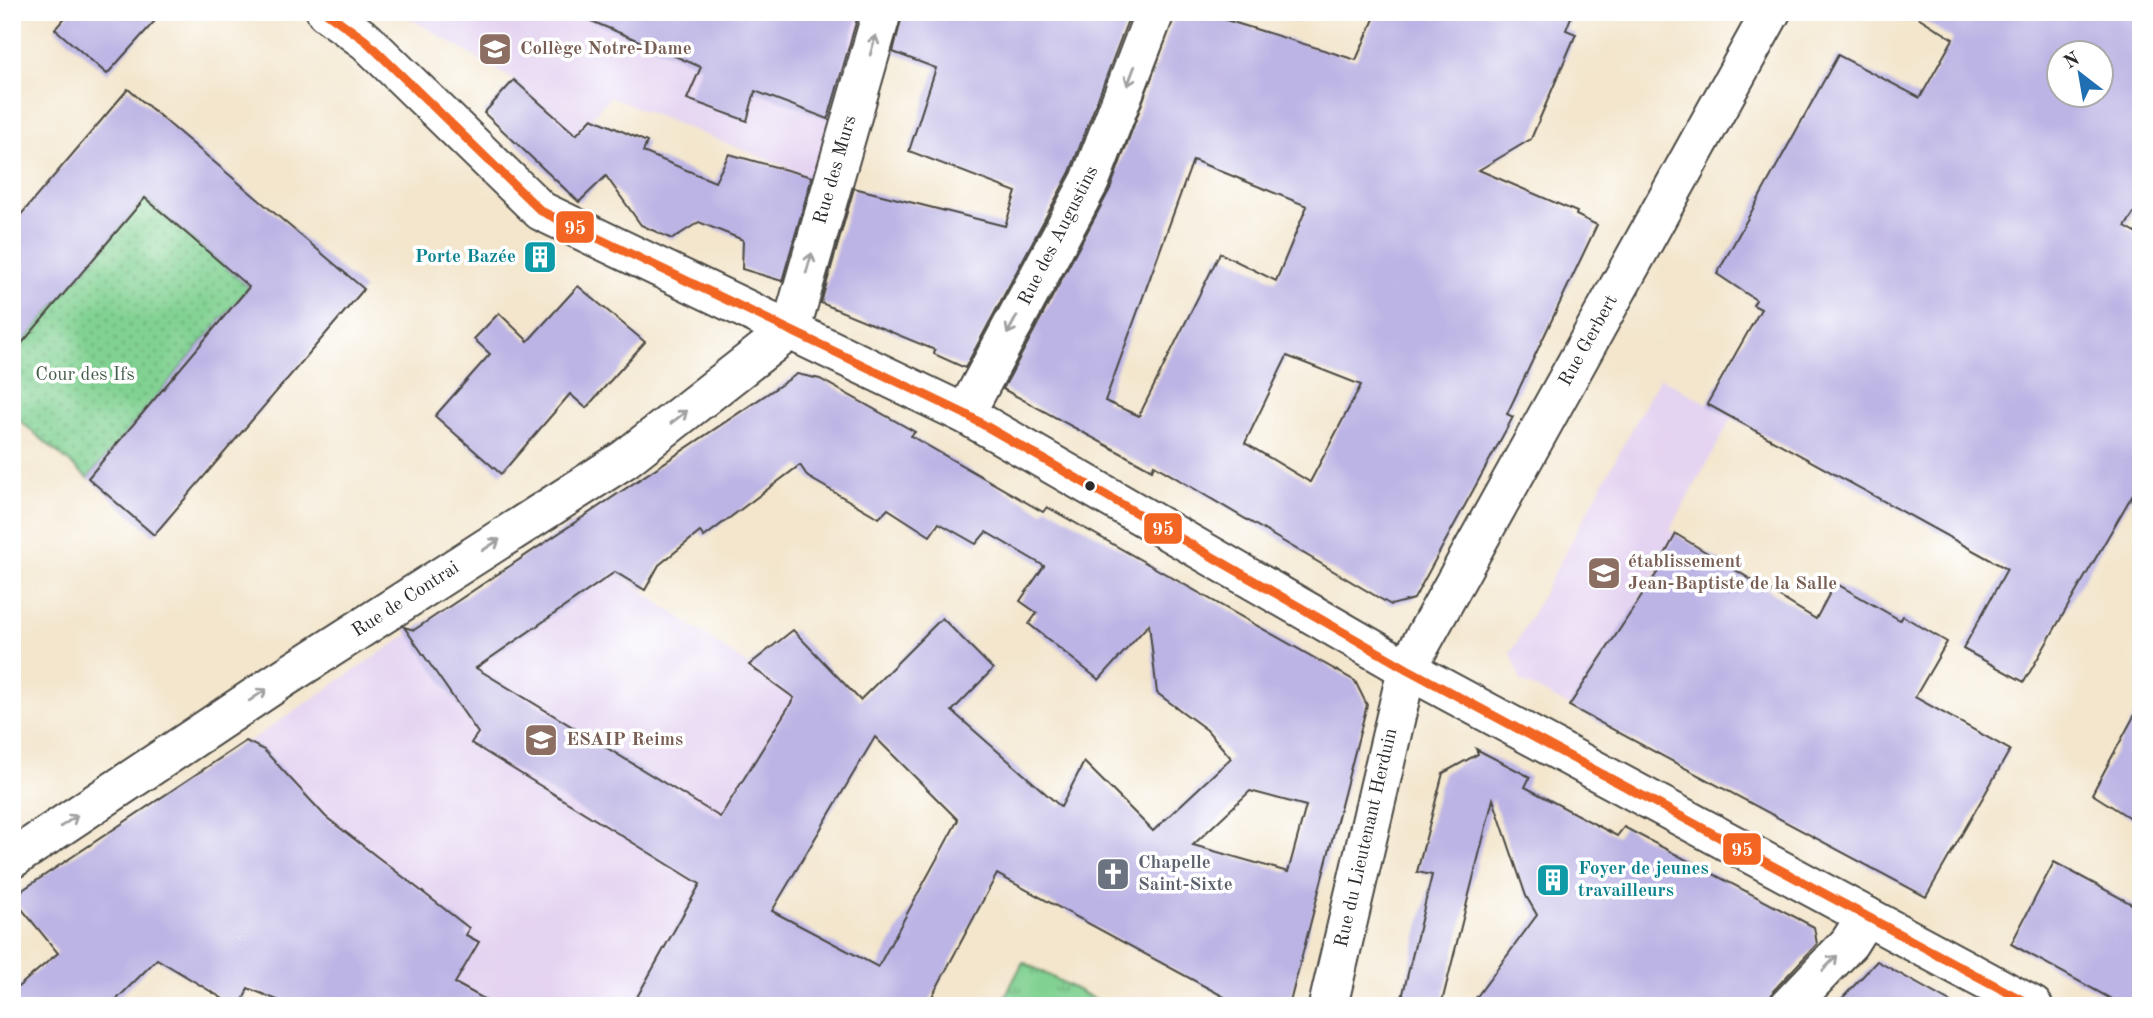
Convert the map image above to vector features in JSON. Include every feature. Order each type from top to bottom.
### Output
[{"type":"street","points":[[326,12],[366,41],[541,211],[965,414],[1407,669],[2033,1006]]},
{"type":"street","name":"Rue des Murs","points":[[791,329],[882,12]]},
{"type":"street","name":"Rue des Augustins","points":[[965,414],[1090,181],[1155,12]]},
{"type":"street","name":"Rue Gerbert","points":[[1407,669],[1772,12]]},
{"type":"street","name":"Rue de Contrai","points":[[12,859],[279,681],[625,459],[791,329]]},
{"type":"street","name":"Rue du Lieutenant Herduin","points":[[1328,1006],[1407,669]]},
{"type":"street","points":[[1789,1006],[1849,943],[1866,916]]},
{"type":"shaded area","points":[[399,12],[867,12],[819,180],[610,97],[546,168],[514,80]]},
{"type":"shaded area","name":"établissement Jean-Baptiste de la Salle","points":[[1660,377],[1732,418],[1670,530],[1677,535],[1631,612],[1569,706],[1521,681],[1511,653]]},
{"type":"shaded area","points":[[562,531],[585,555],[615,572],[799,701],[693,1006],[312,1006],[205,771]]},
{"type":"green space","name":"Cour des Ifs","points":[[145,198],[249,287],[88,478],[12,414],[12,355]]},
{"type":"green space","points":[[1023,962],[1108,1006],[1000,1006]]},
{"type":"building","points":[[70,12],[163,12],[107,74],[55,29]]},
{"type":"building","points":[[570,12],[859,12],[828,119],[755,91],[747,121],[687,99],[701,67]]},
{"type":"building","points":[[903,12],[1131,12],[1070,172],[965,368],[934,354],[935,350],[821,303],[854,188],[1005,226],[1016,192],[909,151],[936,68],[893,52]]},
{"type":"building","points":[[1176,12],[1228,12],[1226,20],[1356,60],[1377,12],[1573,12],[1566,30],[1576,34],[1531,139],[1479,170],[1577,212],[1576,215],[1597,225],[1507,414],[1513,417],[1414,599],[1391,605],[1154,465],[1152,470],[1003,389],[1110,189]],"holes":[[[1193,160],[1307,206],[1276,281],[1220,253],[1139,416],[1105,401]],[[1287,356],[1361,385],[1310,482],[1245,443]]]},
{"type":"building","points":[[1910,12],[2141,12],[2141,202],[2125,227],[2141,236],[2141,480],[2024,682],[1963,649],[2007,569],[1707,404],[1761,309],[1753,305],[1756,300],[1717,274],[1838,55],[1920,98],[1953,39]]},
{"type":"building","points":[[514,80],[576,135],[592,118],[647,142],[643,152],[715,182],[729,154],[812,177],[782,281],[742,269],[743,240],[699,222],[672,239],[641,225],[606,176],[579,202],[484,113]]},
{"type":"building","points":[[128,89],[364,289],[154,535],[88,478],[249,287],[145,198],[12,355],[12,225]]},
{"type":"building","points":[[578,286],[645,342],[586,408],[570,394],[501,474],[435,416],[490,354],[474,339],[499,313],[528,341]]},
{"type":"building","points":[[797,374],[820,379],[915,432],[911,436],[1043,512],[1047,507],[1355,681],[1367,705],[1289,1006],[1241,1006],[997,874],[927,1006],[632,1006],[700,884],[471,743],[478,733],[404,627],[414,630]],"holes":[[[800,465],[808,477],[879,518],[888,509],[930,536],[939,523],[976,544],[986,532],[1044,566],[1020,601],[1037,613],[1029,624],[1099,680],[1149,624],[1157,693],[1207,730],[1231,758],[1153,831],[1084,762],[1061,807],[952,711],[993,669],[942,618],[860,700],[793,630],[749,665],[794,698],[720,817],[476,668],[615,572],[645,590],[659,565],[700,532],[704,537]],[[875,737],[958,820],[878,967],[772,911]],[[1250,791],[1306,806],[1288,872],[1193,845]]]},
{"type":"building","points":[[1676,534],[1816,619],[1835,583],[1900,620],[1903,616],[1947,642],[1915,697],[2010,750],[1926,897],[1569,706],[1661,567],[1659,565]]},
{"type":"building","points":[[2141,703],[2141,825],[2092,794]]},
{"type":"building","points":[[246,741],[264,750],[326,817],[469,928],[466,935],[479,942],[455,983],[497,1006],[292,1006],[248,988],[241,1006],[235,1006],[157,959],[110,1006],[12,1006],[12,992],[58,953],[12,897]]},
{"type":"building","points":[[1476,749],[1530,777],[1525,787],[1617,836],[1624,827],[1814,927],[1817,944],[1773,991],[1768,1006],[1470,1006],[1537,915],[1526,896],[1493,799],[1441,1006],[1400,1006],[1432,875],[1417,872],[1443,773],[1478,754]]},
{"type":"building","points":[[2054,862],[2141,909],[2141,1006],[2124,1006],[2011,944]]},
{"type":"building","points":[[1877,961],[1957,1006],[1835,1006]]},
{"type":"transit line","name":"95","points":[[326,12],[366,41],[541,211],[965,414],[1407,669],[2033,1006]]},
{"type":"place","name":"Collège Notre-Dame","points":[[495,49]]},
{"type":"place","name":"Porte Bazée","points":[[540,257]]},
{"type":"place","name":"établissement Jean-Baptiste de la Salle","points":[[1604,573]]},
{"type":"place","name":"ESAIP Reims","points":[[541,740]]},
{"type":"place","name":"Chapelle Saint-Sixte","points":[[1113,874]]},
{"type":"place","name":"Foyer de jeunes travailleurs","points":[[1553,880]]}]
